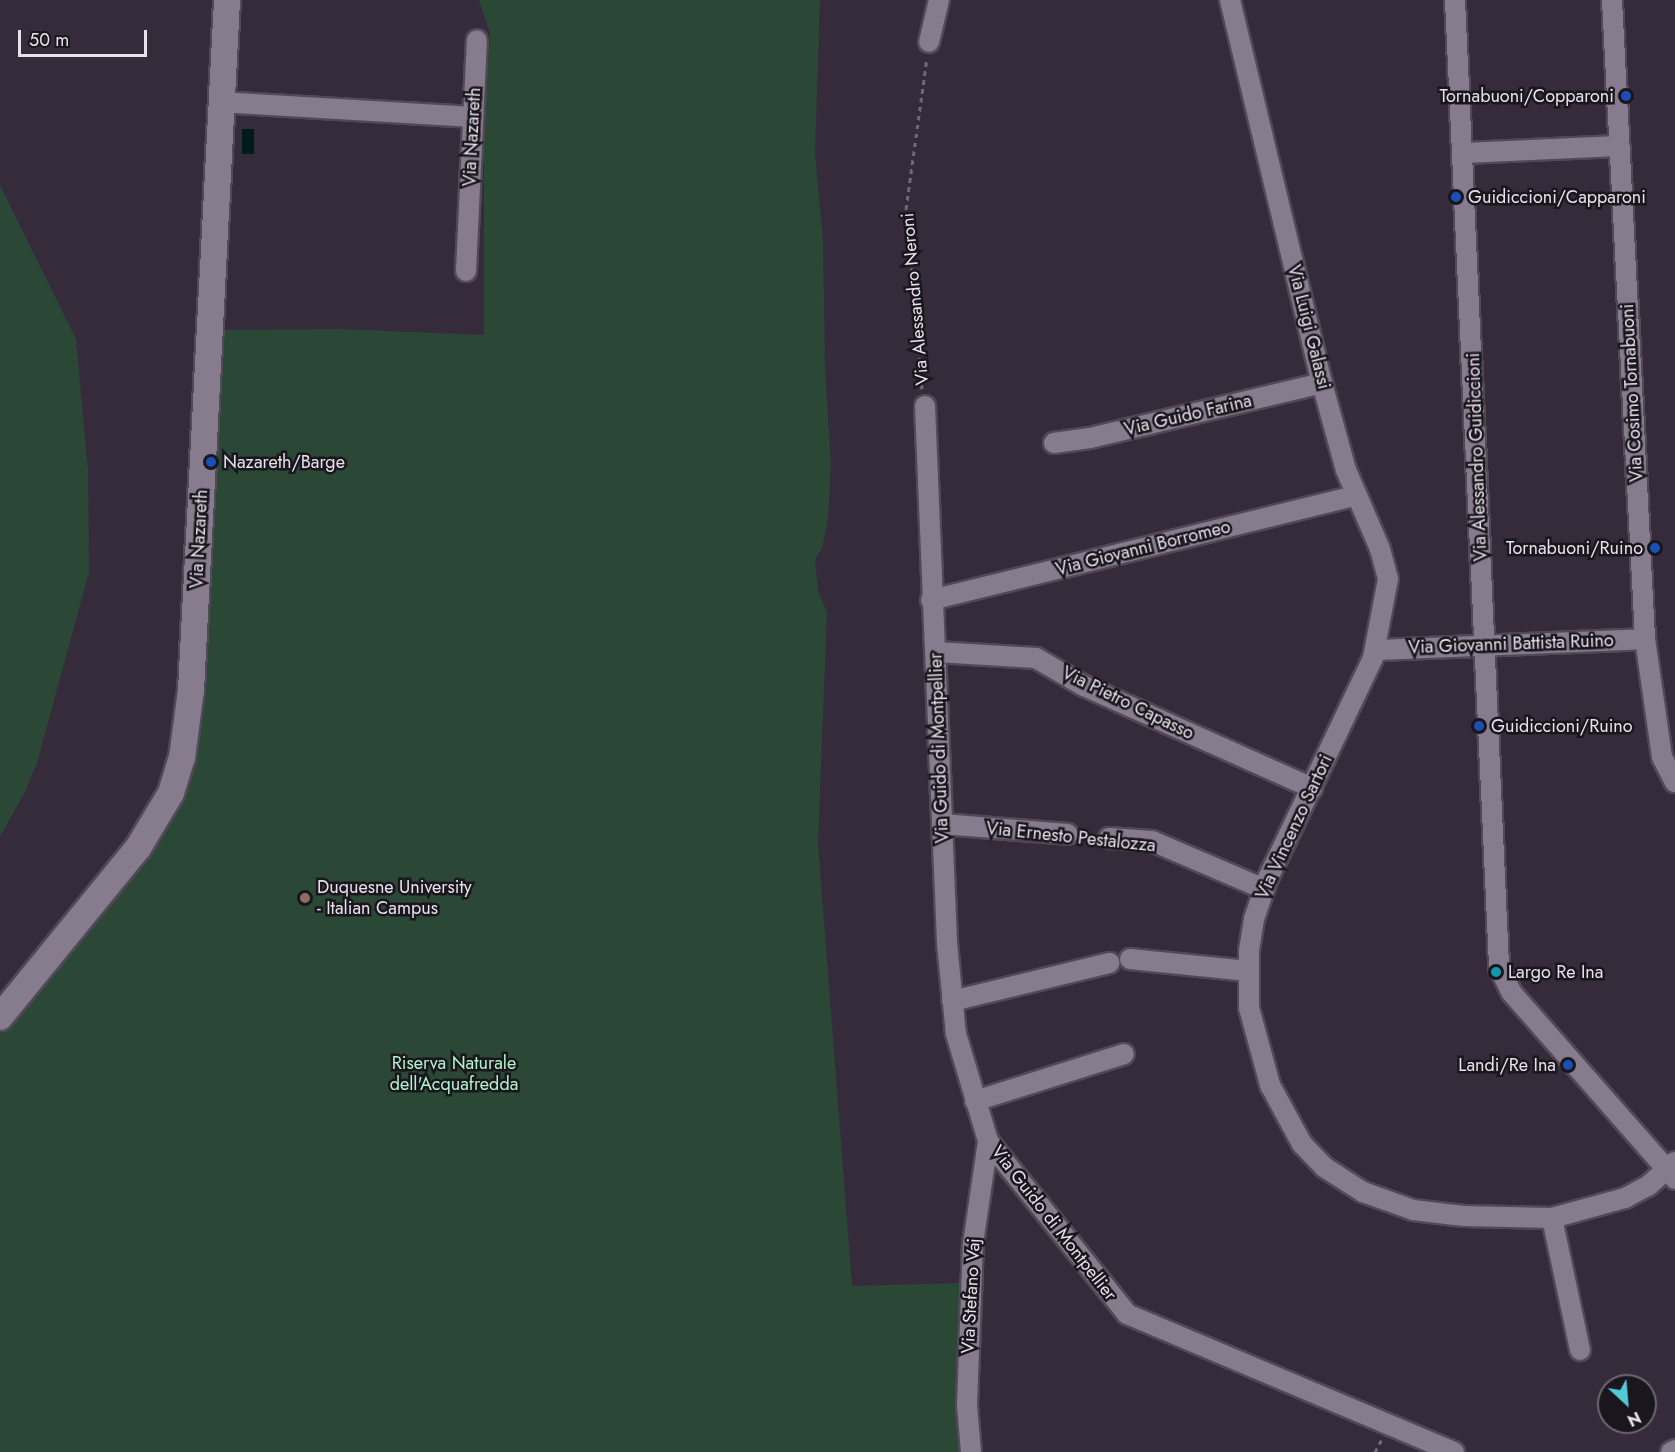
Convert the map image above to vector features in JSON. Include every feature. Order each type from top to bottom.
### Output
[{"type":"street","name":"Via Nazareth","points":[[0,1017],[138,849],[171,793],[182,758],[192,675],[227,0]]},
{"type":"street","points":[[929,42],[939,0]]},
{"type":"street","name":"Via Luigi Galassi","points":[[1230,0],[1322,383],[1356,496],[1386,567],[1387,598],[1376,650]]},
{"type":"street","name":"Via Alessandro Guidiccioni","points":[[1455,0],[1464,153],[1500,971],[1521,1003],[1672,1170]]},
{"type":"street","name":"Via Cosimo Tornabuoni","points":[[1612,0],[1645,639],[1662,757],[1675,782]]},
{"type":"street","name":"Via Nazareth","points":[[466,271],[477,40]]},
{"type":"street","points":[[221,102],[472,117]]},
{"type":"street","points":[[1464,153],[1619,146]]},
{"type":"street","name":"Via Guido Farina","points":[[1054,443],[1090,438],[1322,383]]},
{"type":"street","name":"Via Alessandro Neroni","points":[[925,406],[931,600]]},
{"type":"street","name":"Via Giovanni Borromeo","points":[[931,600],[1356,496]]},
{"type":"street","name":"Via Guido di Montpellier","points":[[931,600],[936,652],[942,824],[952,1001],[959,1048],[988,1141],[1127,1314],[1454,1452]]},
{"type":"street","name":"Via Giovanni Battista Ruino","points":[[1376,650],[1645,639]]},
{"type":"street","name":"Via Vincenzo Sartori","points":[[1376,650],[1264,889],[1251,935],[1248,971],[1250,1017],[1270,1085],[1302,1144],[1332,1174],[1363,1192],[1413,1210],[1464,1216],[1552,1218],[1625,1198],[1672,1170]]},
{"type":"street","name":"Via Pietro Capasso","points":[[936,652],[1040,660],[1079,684],[1312,788]]},
{"type":"street","name":"Via Ernesto Pestalozza","points":[[942,824],[1068,834]]},
{"type":"street","name":"Via Ernesto Pestalozza","points":[[1109,838],[1152,841],[1264,889]]},
{"type":"street","points":[[1130,959],[1248,971]]},
{"type":"street","points":[[952,1001],[1109,963]]},
{"type":"street","points":[[975,1101],[1124,1054]]},
{"type":"street","name":"Via Stefano Vaj","points":[[971,1452],[967,1405],[973,1244],[988,1141]]},
{"type":"street","points":[[1552,1218],[1580,1350]]},
{"type":"street","points":[[1671,1452],[1675,1450]]},
{"type":"path","name":"Via Alessandro Neroni","points":[[925,406],[906,209],[929,42]]},
{"type":"green space","name":"Riserva Naturale dell'Acquafredda","points":[[479,0],[820,0],[815,154],[823,240],[825,369],[831,464],[828,519],[822,548],[815,560],[818,592],[827,612],[818,844],[852,1286],[959,1283],[962,1452],[0,1452],[0,1024],[153,836],[163,833],[178,805],[219,330],[340,329],[484,335],[484,130],[490,33]]},
{"type":"green space","points":[[0,185],[76,339],[88,470],[89,572],[37,763],[26,790],[0,837]]},
{"type":"shaded area","points":[[242,129],[254,129],[254,154],[242,154]]},
{"type":"place","name":"Tornabuoni/Copparoni","points":[[1626,96]]},
{"type":"place","name":"Guidiccioni/Capparoni","points":[[1456,197]]},
{"type":"place","name":"Nazareth/Barge","points":[[211,462]]},
{"type":"place","name":"Tornabuoni/Ruino","points":[[1655,548]]},
{"type":"place","name":"Guidiccioni/Ruino","points":[[1479,726]]},
{"type":"place","name":"Duquesne University - Italian Campus","points":[[305,898]]},
{"type":"place","name":"Largo Re Ina","points":[[1496,972]]},
{"type":"place","name":"Landi/Re Ina","points":[[1568,1065]]}]
